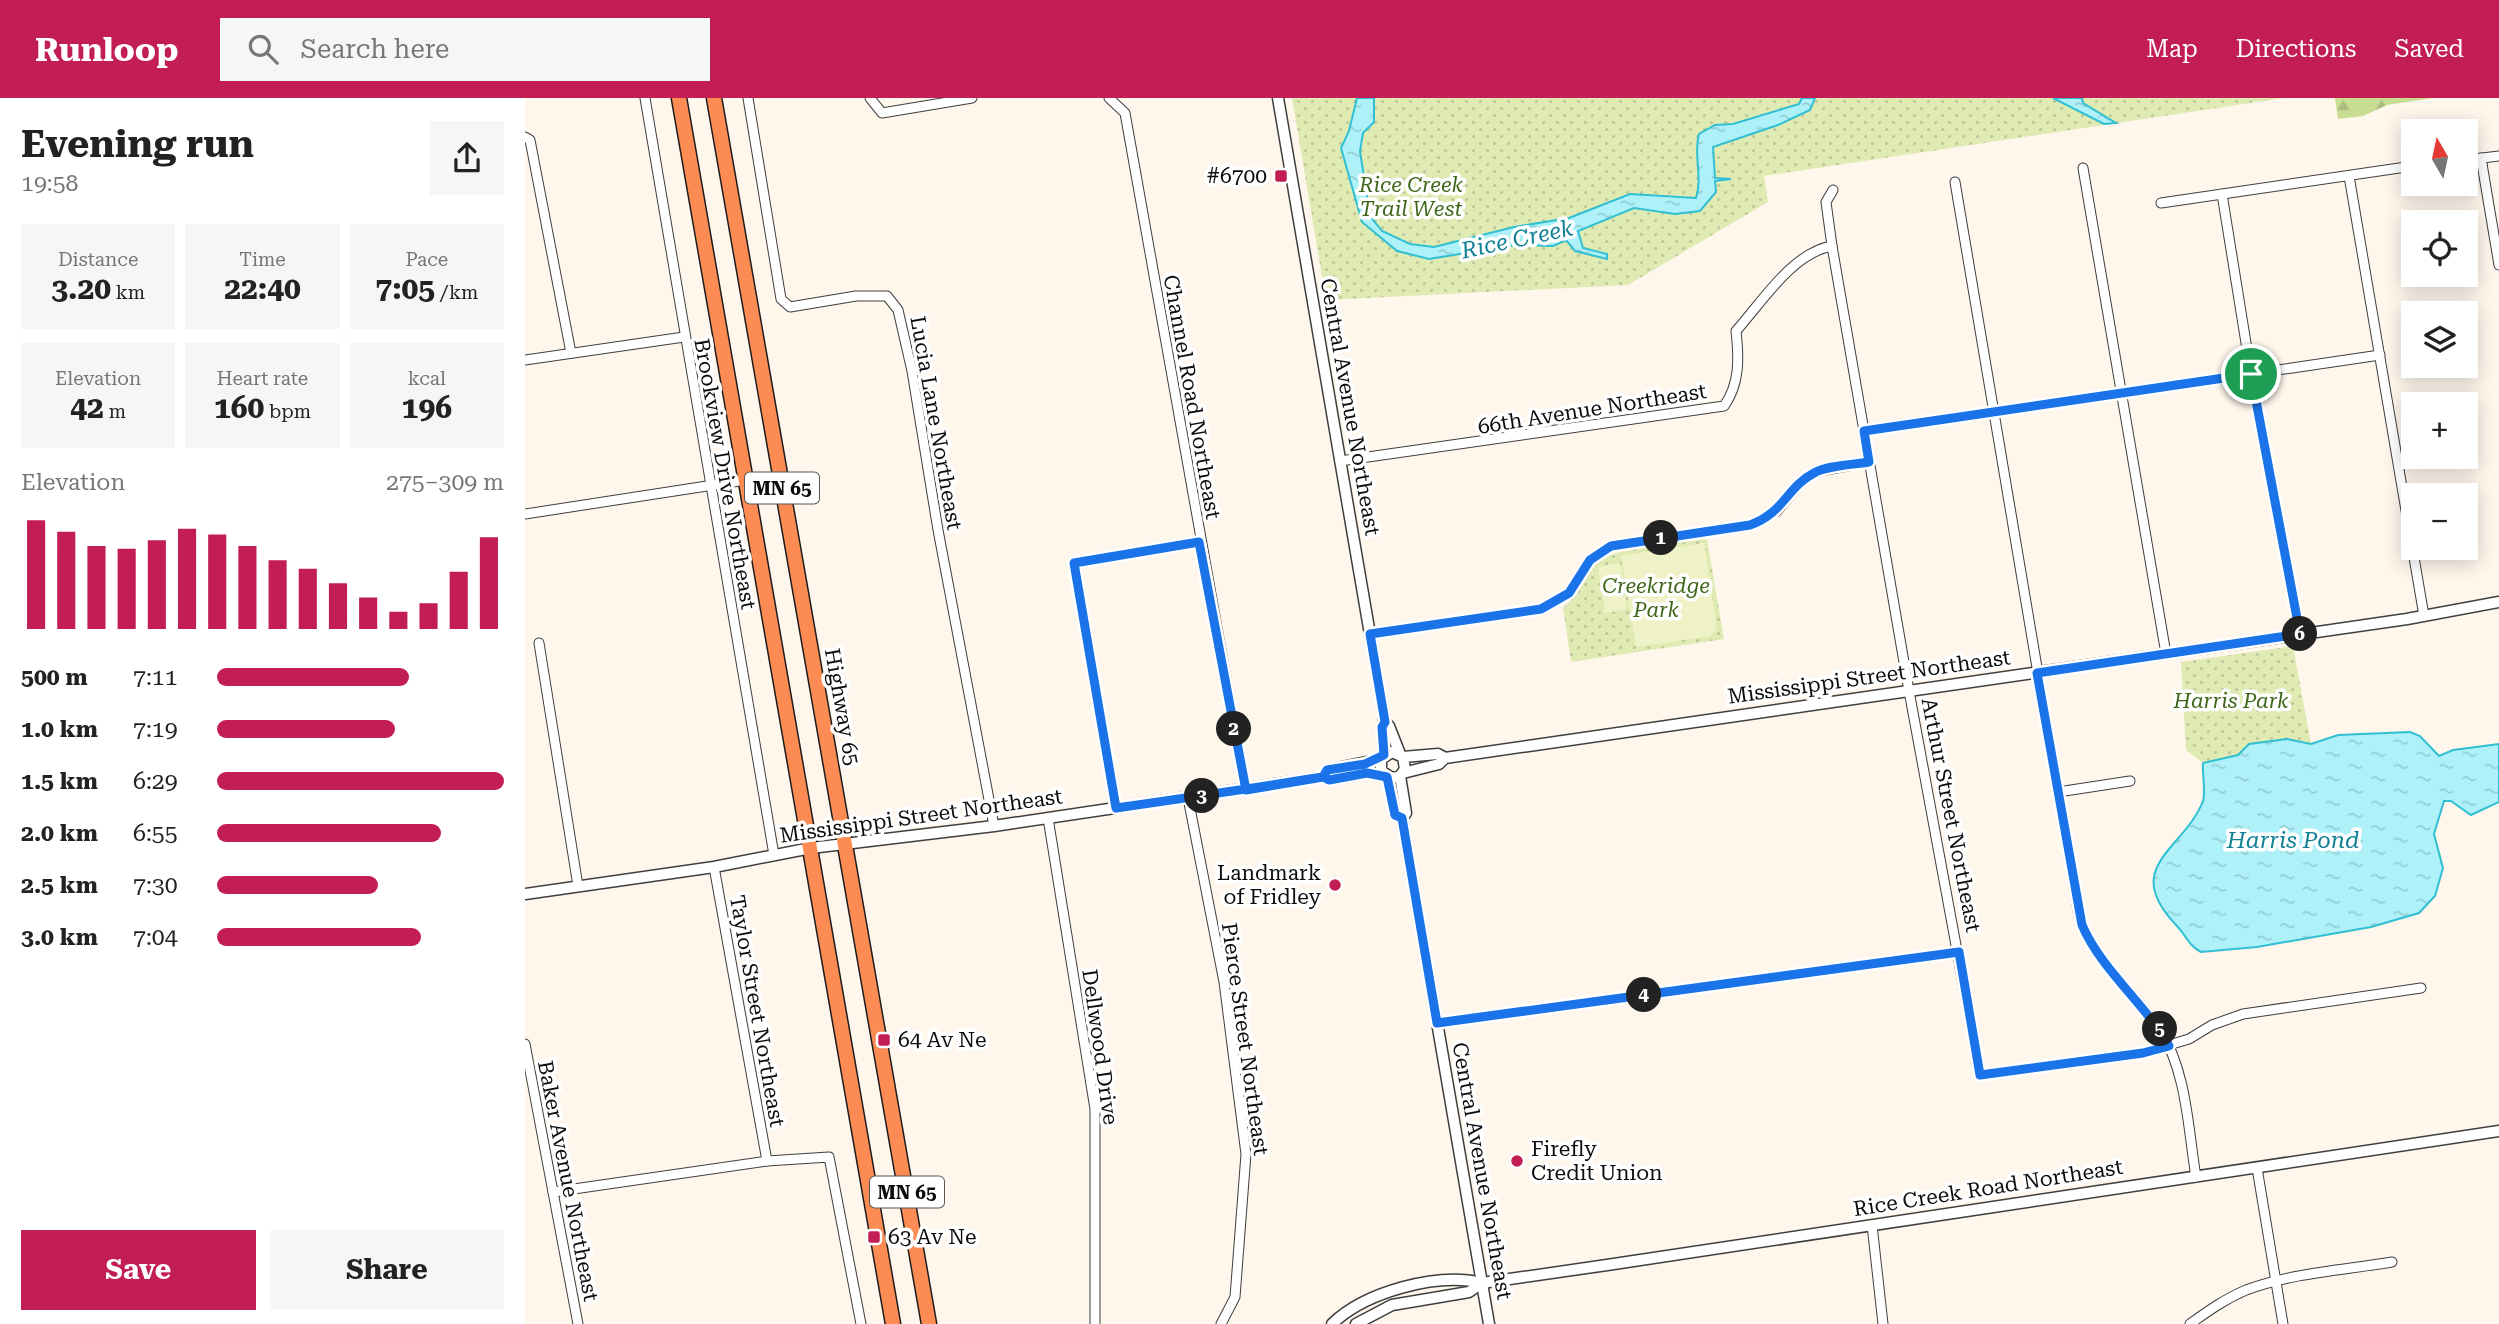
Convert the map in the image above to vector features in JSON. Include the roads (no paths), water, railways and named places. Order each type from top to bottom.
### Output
[{"type":"highway","name":"MN 65","points":[[679,98],[893,1324]]},
{"type":"highway","name":"Highway 65","points":[[714,98],[929,1324]]},
{"type":"street","name":"Brookview Drive Northeast","points":[[645,98],[774,855]]},
{"type":"street","name":"Lucia Lane Northeast","points":[[748,98],[781,299],[790,307],[856,296],[887,296],[898,310],[912,371],[938,530],[994,826]]},
{"type":"street","points":[[870,98],[882,113],[972,98]]},
{"type":"street","name":"Channel Road Northeast","points":[[1109,98],[1125,113],[1199,542],[1246,790]]},
{"type":"street","name":"Central Avenue Northeast","points":[[1278,98],[1385,722],[1402,756]]},
{"type":"street","points":[[525,136],[530,140],[571,353]]},
{"type":"street","points":[[2478,158],[2499,156]]},
{"type":"street","points":[[2481,158],[2499,265]]},
{"type":"street","points":[[2083,168],[2166,654]]},
{"type":"street","points":[[2161,203],[2401,168]]},
{"type":"street","points":[[2349,176],[2424,616]]},
{"type":"street","points":[[1955,183],[2082,925],[2092,943],[2159,1028],[2169,1046],[2180,1078],[2196,1177]]},
{"type":"street","name":"Arthur Street Northeast","points":[[1833,190],[1826,202],[1832,246],[1909,691],[1980,1075],[2143,1053],[2169,1046]]},
{"type":"street","points":[[2222,194],[2251,374],[2300,634]]},
{"type":"street","name":"66th Avenue Northeast","points":[[1340,461],[1724,406],[1734,392],[1739,357],[1736,331],[1801,261],[1822,247],[1832,246]]},
{"type":"street","points":[[525,360],[684,337]]},
{"type":"street","points":[[1864,431],[2380,355]]},
{"type":"street","points":[[1370,634],[1541,609],[1569,593],[1590,560],[1611,546],[1750,525],[1777,511],[1800,484],[1815,472],[1869,462]]},
{"type":"street","points":[[525,514],[746,480]]},
{"type":"street","points":[[1116,808],[1074,563],[1199,542]]},
{"type":"street","name":"Mississippi Street Northeast","points":[[1402,756],[1438,754],[1444,758],[2424,616],[2499,602]]},
{"type":"street","points":[[539,643],[578,886]]},
{"type":"street","name":"Central Avenue Northeast","points":[[1383,757],[1382,727],[1385,722]]},
{"type":"street","points":[[1392,752],[1402,756],[1406,765],[1402,775],[1386,776],[1380,767],[1383,757],[1392,752]]},
{"type":"street","name":"Mississippi Street Northeast","points":[[1323,777],[1327,770],[1383,757]]},
{"type":"street","name":"Mississippi Street Northeast","points":[[1402,775],[1439,764],[1444,758]]},
{"type":"street","name":"Mississippi Street Northeast","points":[[525,894],[714,867],[811,848],[994,826],[1323,777],[1329,780],[1367,773],[1386,776]]},
{"type":"street","name":"Central Avenue Northeast","points":[[1402,775],[1406,813],[1402,818],[1489,1324]]},
{"type":"street","name":"Central Avenue Northeast","points":[[1386,776],[1395,815],[1402,818]]},
{"type":"street","points":[[2058,792],[2130,781]]},
{"type":"street","name":"Pierce Street Northeast","points":[[1188,798],[1223,982],[1245,1154],[1235,1297],[1221,1324]]},
{"type":"street","name":"Dellwood Drive","points":[[1048,818],[1095,1109],[1095,1324]]},
{"type":"street","name":"Taylor Street Northeast","points":[[714,867],[767,1161]]},
{"type":"street","points":[[1437,1023],[1959,952]]},
{"type":"street","points":[[2169,1046],[2189,1039],[2225,1019],[2243,1014],[2421,988]]},
{"type":"street","name":"Baker Avenue Northeast","points":[[525,1044],[577,1324]]},
{"type":"street","name":"Rice Creek Road Northeast","points":[[1332,1324],[1359,1304],[1393,1290],[1467,1279],[1482,1283],[2499,1131]]},
{"type":"street","points":[[553,1192],[767,1161],[829,1157],[861,1324]]},
{"type":"street","points":[[2257,1168],[2283,1324]]},
{"type":"street","points":[[1872,1225],[1883,1324]]},
{"type":"street","points":[[2190,1324],[2217,1305],[2274,1282],[2392,1262]]},
{"type":"street","name":"Rice Creek Road Northeast","points":[[1356,1324],[1392,1306],[1469,1292],[1482,1283]]},
{"type":"water","name":"Rice Creek","points":[[1357,98],[1374,98],[1374,122],[1363,133],[1360,151],[1370,216],[1382,231],[1410,244],[1434,247],[1514,227],[1569,218],[1630,194],[1696,198],[1699,182],[1699,134],[1715,125],[1733,124],[1799,104],[1802,98],[1815,98],[1810,110],[1778,125],[1713,147],[1715,178],[1731,179],[1715,181],[1716,192],[1700,211],[1675,214],[1634,208],[1578,231],[1583,248],[1607,254],[1607,259],[1575,251],[1566,240],[1553,246],[1515,245],[1429,259],[1397,251],[1362,222],[1341,148],[1349,131]]},
{"type":"water","points":[[2053,98],[2082,98],[2083,103],[2116,123],[2104,124]]},
{"type":"water","name":"Harris Pond","points":[[2410,732],[2420,736],[2439,756],[2453,750],[2499,744],[2499,802],[2471,815],[2451,801],[2444,801],[2434,834],[2443,868],[2435,896],[2419,913],[2371,927],[2257,947],[2201,952],[2193,946],[2160,905],[2154,888],[2155,873],[2161,859],[2194,818],[2203,801],[2203,763],[2238,755],[2249,744],[2287,739],[2311,744],[2338,735]]},
{"type":"place","name":"#6700","points":[[1281,176]]},
{"type":"place","name":"Landmark of Fridley","points":[[1335,885]]},
{"type":"place","name":"64 Av Ne","points":[[884,1040]]},
{"type":"place","name":"Firefly Credit Union","points":[[1517,1161]]},
{"type":"place","name":"63 Av Ne","points":[[874,1237]]},
{"type":"park label","name":"Rice Creek Trail West","points":[[1411,197]]},
{"type":"park label","name":"Creekridge Park","points":[[1656,598]]},
{"type":"park label","name":"Harris Park","points":[[2231,701]]}]
